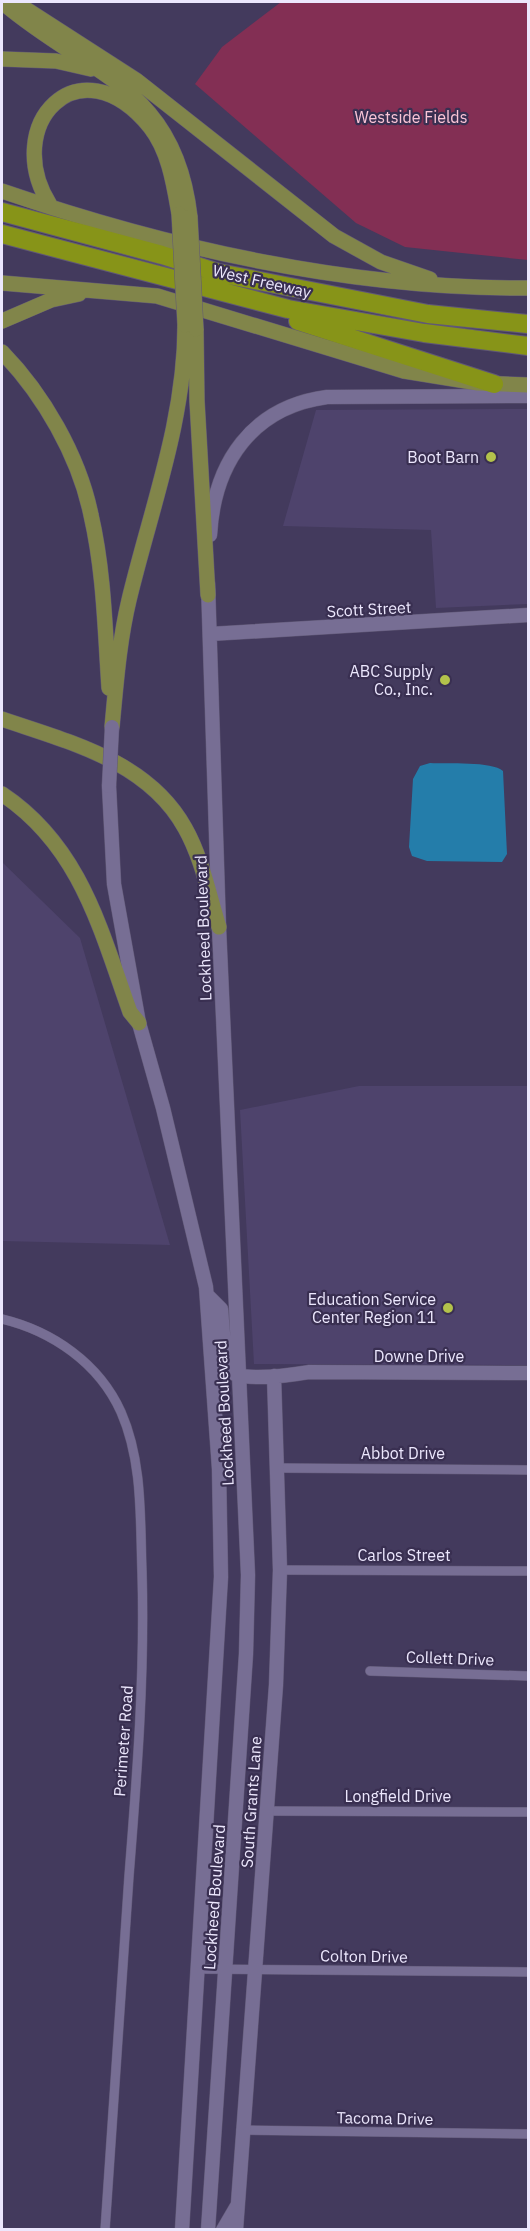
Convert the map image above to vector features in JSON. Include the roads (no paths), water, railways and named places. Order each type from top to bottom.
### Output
[{"type":"highway","name":"West Freeway","points":[[2,212],[162,255],[219,273],[428,314],[528,324]]},
{"type":"highway","name":"West Freeway","points":[[2,234],[265,303],[380,326],[528,346]]},
{"type":"highway","points":[[265,303],[280,315],[494,384]]},
{"type":"main road","points":[[2,2],[59,45],[134,94],[170,144],[181,168],[208,595]]},
{"type":"main road","points":[[15,2],[136,80],[334,236],[381,262],[462,288]]},
{"type":"main road","points":[[2,59],[56,61],[105,73]]},
{"type":"main road","points":[[54,210],[26,176],[20,154],[23,136],[35,110],[63,91],[82,89],[102,92],[115,99],[150,128],[173,179],[184,216]]},
{"type":"main road","name":"West Freeway","points":[[2,191],[54,210],[156,239],[227,255],[299,268],[462,288],[528,288]]},
{"type":"main road","points":[[2,283],[164,298],[404,371],[494,384],[528,385]]},
{"type":"main road","points":[[2,321],[51,300],[96,291]]},
{"type":"main road","points":[[112,727],[129,601],[181,396],[190,327]]},
{"type":"main road","points":[[2,352],[24,377],[63,440],[92,514],[101,575],[112,727]]},
{"type":"main road","name":"Lockheed Boulevard","points":[[208,2229],[246,1654],[248,1575],[219,927],[208,595],[212,509],[219,479],[229,458],[240,444],[267,420],[302,403],[327,397],[528,396]]},
{"type":"main road","name":"Scott Street","points":[[210,634],[528,615]]},
{"type":"main road","points":[[2,719],[92,750],[119,763],[151,787],[184,827],[219,927]]},
{"type":"main road","name":"Lockheed Boulevard","points":[[112,727],[108,786],[114,884],[139,1023],[163,1108],[207,1295],[219,1469],[221,1577],[198,1923],[198,1970],[182,2229]]},
{"type":"main road","points":[[2,794],[39,823],[75,871],[130,1012],[139,1023]]},
{"type":"main road","points":[[207,1295],[221,1309],[226,1369],[239,1376]]},
{"type":"main road","name":"Downe Drive","points":[[238,1359],[254,1367],[309,1372],[528,1373]]},
{"type":"main road","name":"Downe Drive","points":[[239,1376],[274,1376],[309,1372]]},
{"type":"main road","name":"South Grants Lane","points":[[236,2229],[241,2130],[256,1969],[267,1811],[280,1570],[274,1376]]},
{"type":"main road","points":[[223,2229],[238,2205]]},
{"type":"street","name":"Perimeter Road","points":[[2,1318],[21,1323],[52,1337],[92,1371],[109,1391],[121,1412],[137,1467],[143,1664],[105,2229]]},
{"type":"street","name":"Abbot Drive","points":[[278,1468],[528,1470]]},
{"type":"street","name":"Carlos Street","points":[[280,1570],[528,1571]]},
{"type":"street","name":"Collett Drive","points":[[370,1671],[528,1676]]},
{"type":"street","name":"Longfield Drive","points":[[267,1811],[528,1812]]},
{"type":"street","name":"Colton Drive","points":[[198,1970],[528,1972]]},
{"type":"street","name":"Tacoma Drive","points":[[241,2130],[528,2134]]},
{"type":"water","points":[[430,763],[480,764],[503,771],[507,854],[502,862],[427,861],[412,856],[409,847],[413,779],[420,766]]},
{"type":"place","name":"Boot Barn","points":[[491,457]]},
{"type":"place","name":"ABC Supply Co., Inc.","points":[[445,680]]},
{"type":"place","name":"Education Service Center Region 11","points":[[448,1308]]},
{"type":"park label","name":"Westside Fields","points":[[411,117]]}]
